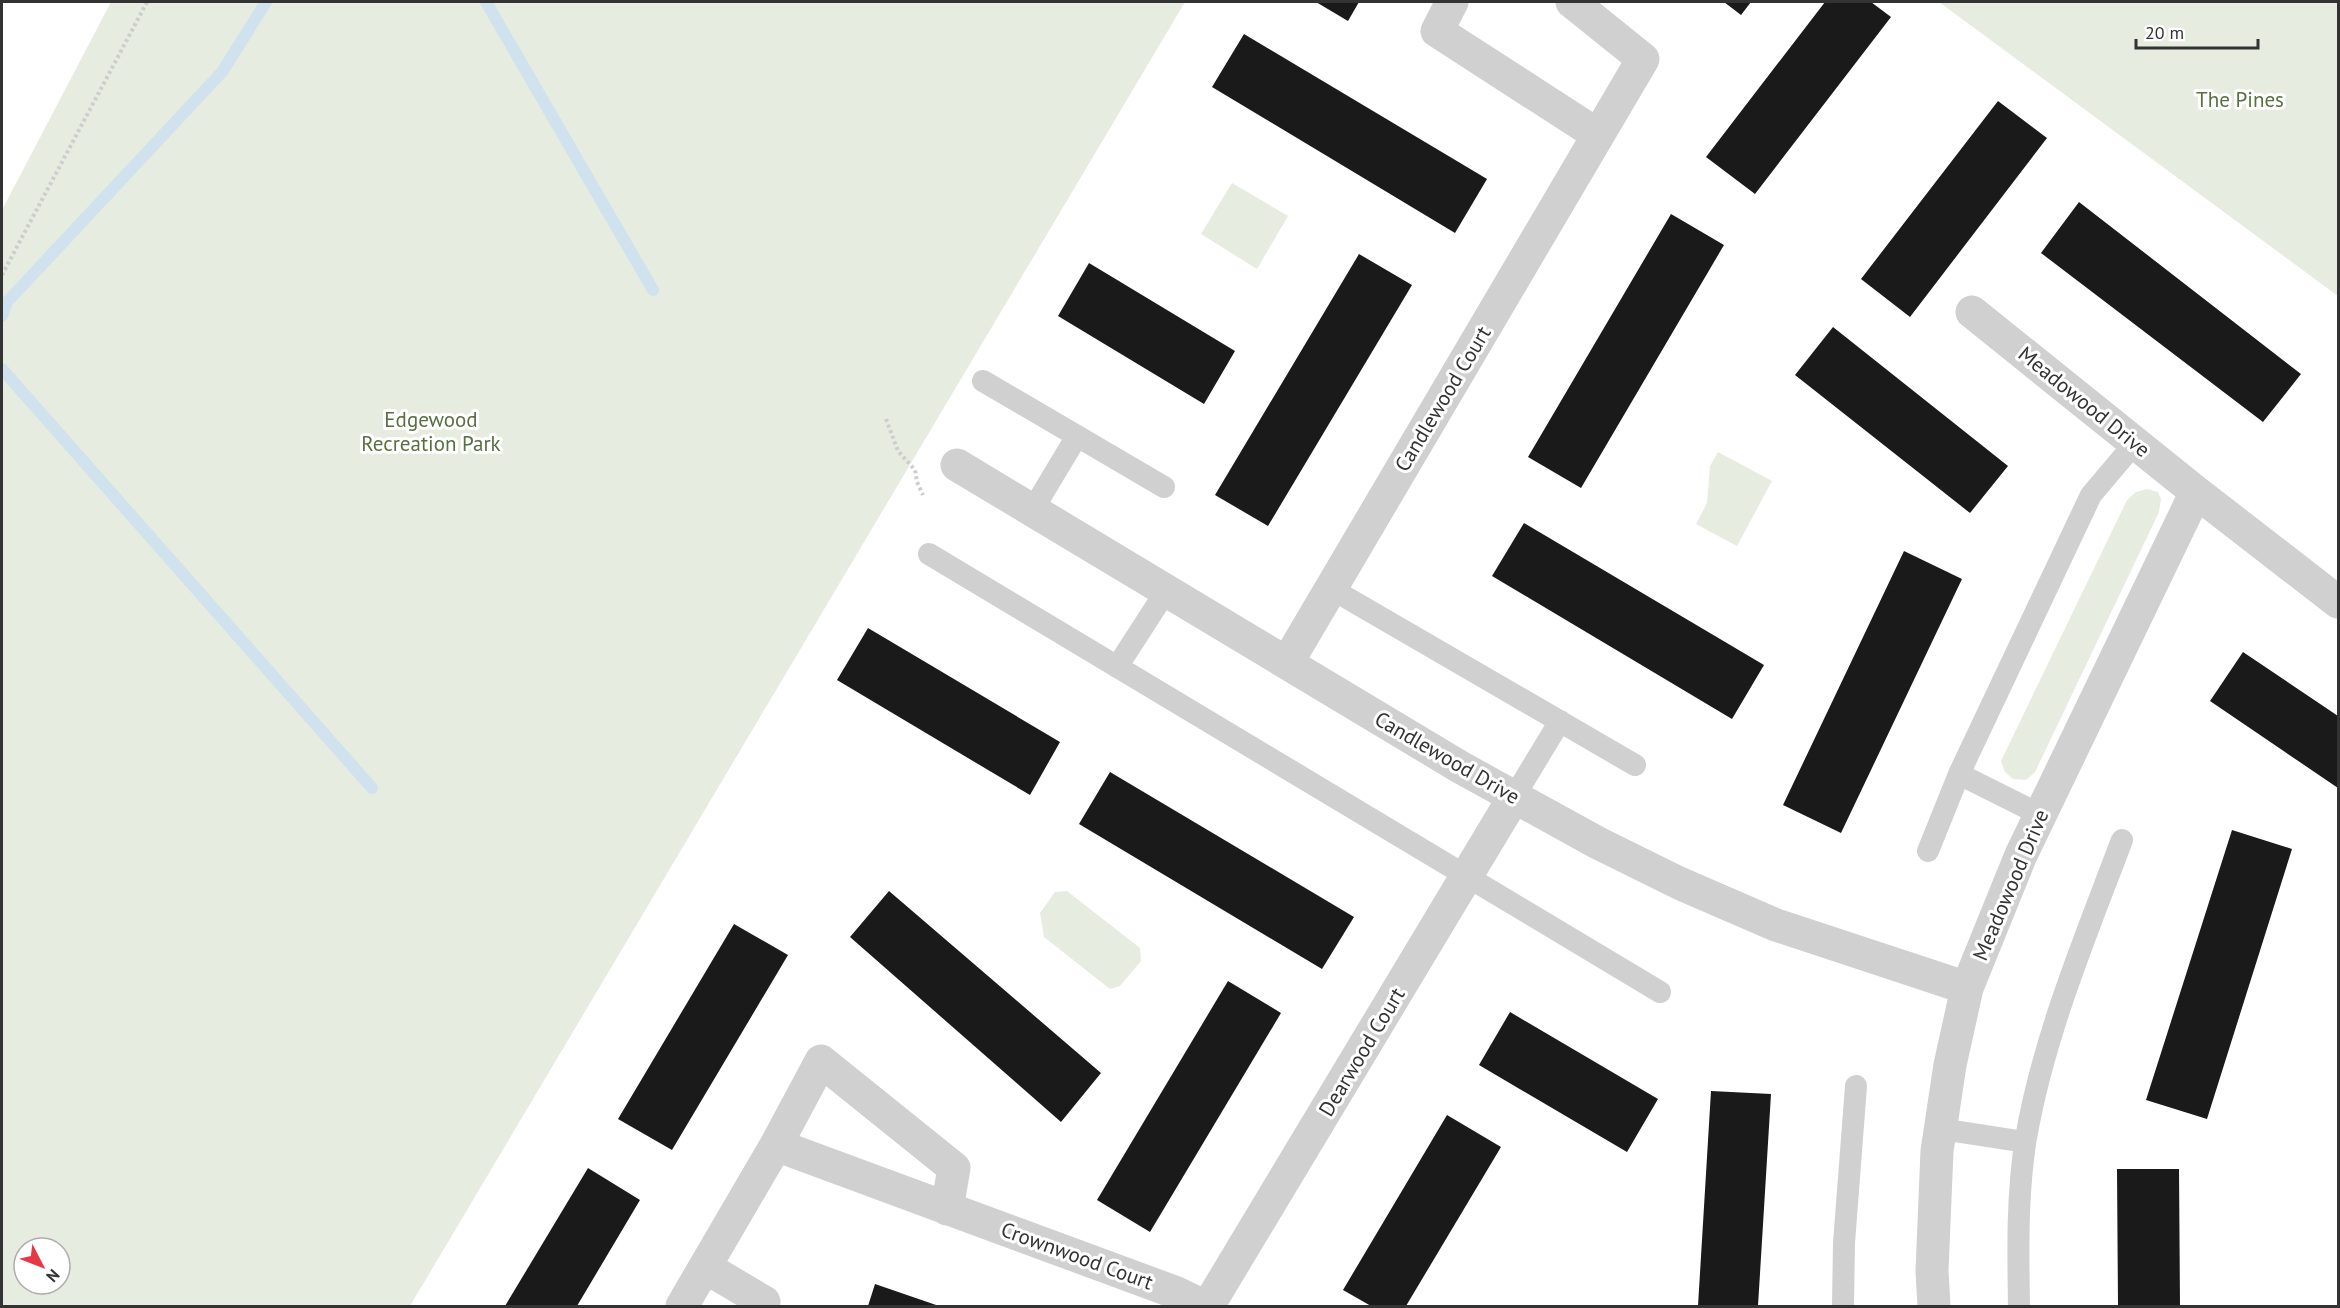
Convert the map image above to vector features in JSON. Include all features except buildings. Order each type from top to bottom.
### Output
[{"type":"street","points":[[1452,2],[1437,31],[1598,135]]},
{"type":"street","name":"Candlewood Court","points":[[1287,663],[1643,59],[1572,2]]},
{"type":"street","name":"Meadowood Drive","points":[[1972,312],[2196,492],[2338,602]]},
{"type":"street","name":"Candlewood Drive","points":[[957,465],[1514,797],[1598,843],[1679,883],[1776,925],[1967,988]]},
{"type":"street","name":"Meadowood Drive","points":[[1934,1306],[1932,1271],[1941,1129],[1950,1065],[1967,988],[2021,855],[2196,492]]},
{"type":"street","name":"Dearwood Court","points":[[1206,1306],[1468,878],[1514,797]]},
{"type":"street","points":[[682,1306],[776,1145],[821,1061],[954,1168],[947,1209]]},
{"type":"street","name":"Crownwood Court","points":[[776,1145],[1177,1293],[1206,1306]]},
{"type":"street","points":[[705,1267],[764,1302],[762,1306]]},
{"type":"lane","points":[[983,381],[1164,487]]},
{"type":"lane","points":[[1032,511],[1077,436]]},
{"type":"lane","points":[[1928,851],[1959,774],[2091,495],[2135,443]]},
{"type":"lane","points":[[929,554],[1660,992]]},
{"type":"lane","points":[[1330,588],[1635,765]]},
{"type":"lane","points":[[1117,667],[1166,591]]},
{"type":"lane","points":[[1514,797],[1560,721]]},
{"type":"lane","points":[[1959,774],[2041,815]]},
{"type":"lane","points":[[2019,1306],[2018,1246],[2025,1143],[2055,1015],[2122,840]]},
{"type":"lane","points":[[1843,1306],[1844,1243],[1856,1086]]},
{"type":"lane","points":[[1941,1129],[2025,1143]]},
{"type":"path","points":[[2,275],[147,2]]},
{"type":"path","points":[[886,419],[898,451],[915,470],[917,482],[924,495]]},
{"type":"green space","name":"Edgewood Recreation Park","points":[[111,2],[1185,2],[410,1306],[2,1306],[2,210]]},
{"type":"green space","name":"The Pines","points":[[1939,2],[2338,2],[2338,296]]},
{"type":"green space","points":[[1232,183],[1288,216],[1257,269],[1201,234]]},
{"type":"green space","points":[[1718,452],[1772,481],[1737,546],[1696,524],[1707,503],[1710,466]]},
{"type":"green space","points":[[2147,489],[2158,492],[2161,499],[2159,512],[2035,772],[2026,780],[2013,779],[2005,772],[2001,761],[2127,500],[2136,492]]},
{"type":"green space","points":[[1067,891],[1140,948],[1141,961],[1120,986],[1110,989],[1044,937],[1040,913],[1055,892]]},
{"type":"waterway","points":[[2,316],[7,302],[222,72],[266,2]]},
{"type":"waterway","points":[[486,2],[653,290]]},
{"type":"waterway","points":[[2,369],[372,788]]}]
